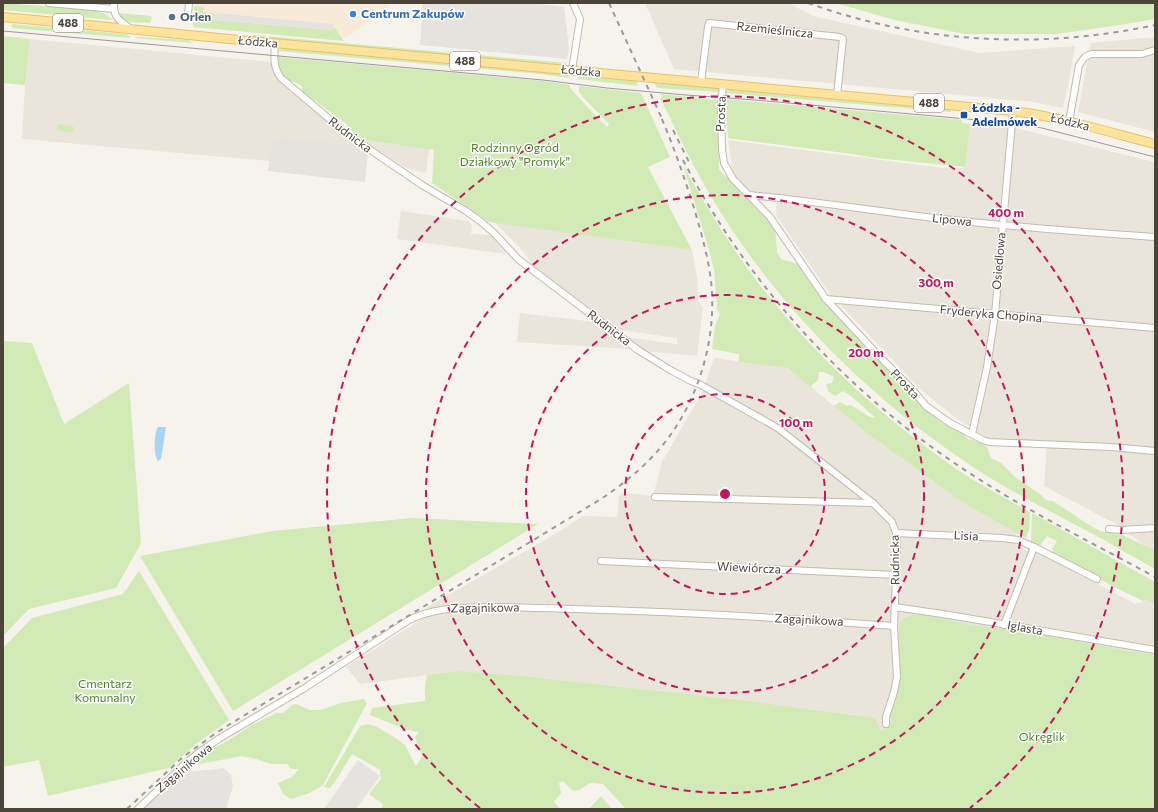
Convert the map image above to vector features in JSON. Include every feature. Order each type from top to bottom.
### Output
[{"type":"main road","name":"Łódzka","points":[[3,17],[275,44],[1013,111],[1046,116],[1155,144]]},
{"type":"street","points":[[49,3],[114,6],[116,18],[132,30]]},
{"type":"street","points":[[188,14],[189,3]]},
{"type":"street","points":[[572,70],[580,19],[573,3]]},
{"type":"street","name":"Rzemieślnicza","points":[[701,82],[708,26],[710,23],[840,37],[844,39],[837,95]]},
{"type":"street","name":"Rudnicka","points":[[275,44],[274,64],[281,78],[346,133],[422,185],[480,221],[494,233],[518,259],[638,350],[672,371],[702,385],[769,423],[873,503],[889,518],[896,533],[897,552],[894,626],[897,677],[886,717],[886,724]]},
{"type":"street","points":[[1069,122],[1079,65],[1085,57],[1091,54],[1142,54],[1155,50]]},
{"type":"street","name":"Prosta","points":[[723,84],[720,123],[722,156],[724,163],[733,179],[770,217],[826,299],[926,406],[950,423],[989,442],[1110,447],[1155,451]]},
{"type":"street","name":"Osiedlowa","points":[[972,434],[987,367],[994,314],[1013,111]]},
{"type":"street","name":"Lipowa","points":[[749,195],[1018,227],[1155,237]]},
{"type":"street","name":"Fryderyka Chopina","points":[[826,299],[1155,328]]},
{"type":"street","points":[[655,497],[873,503]]},
{"type":"street","points":[[1109,529],[1121,530],[1155,528]]},
{"type":"street","name":"Lisia","points":[[896,533],[1018,540],[1097,578]]},
{"type":"street","points":[[1004,625],[1034,547]]},
{"type":"street","name":"Wiewiórcza","points":[[601,561],[896,575]]},
{"type":"street","name":"Zagajnikowa","points":[[138,809],[187,762],[220,738],[303,689],[409,620],[425,613],[455,608],[507,607],[639,611],[813,620],[894,626]]},
{"type":"street","name":"Iglasta","points":[[895,607],[1155,650]]},
{"type":"shaded area","points":[[195,3],[389,3],[387,8],[346,38],[193,24]]},
{"type":"shaded area","points":[[423,3],[531,3],[564,7],[569,48],[567,59],[420,45]]},
{"type":"shaded area","points":[[645,3],[788,3],[813,16],[979,53],[1075,46],[1063,108],[1033,102],[674,69]]},
{"type":"shaded area","points":[[214,13],[334,24],[333,30],[213,20]]},
{"type":"shaded area","points":[[1155,37],[1155,132],[1078,112],[1091,43]]},
{"type":"shaded area","points":[[30,39],[271,62],[279,81],[351,140],[353,145],[273,137],[270,161],[22,139],[25,85]]},
{"type":"shaded area","points":[[970,124],[1015,128],[1155,162],[1155,550],[1143,544],[1114,523],[1044,486],[1047,442],[987,438],[956,418],[921,390],[830,294],[776,215],[777,197],[752,194],[733,173],[728,140],[943,168],[964,168]]},
{"type":"shaded area","points":[[273,137],[356,145],[368,152],[365,182],[268,171]]},
{"type":"shaded area","points":[[359,139],[429,149],[426,173],[406,168]]},
{"type":"shaded area","points":[[401,211],[468,221],[472,225],[471,234],[491,235],[506,254],[397,239]]},
{"type":"shaded area","points":[[494,222],[692,250],[697,277],[699,302],[703,308],[697,356],[644,351],[626,337],[677,344],[677,338],[620,330],[613,326],[532,265],[523,251]]},
{"type":"shaded area","points":[[520,313],[595,322],[629,349],[517,342]]},
{"type":"shaded area","points":[[714,358],[788,368],[868,434],[944,489],[965,504],[1018,533],[1011,541],[1029,552],[1039,552],[1135,604],[1147,600],[1155,604],[1155,655],[1015,630],[972,625],[920,614],[908,616],[902,619],[899,679],[890,713],[891,726],[881,731],[875,718],[742,700],[523,676],[460,671],[360,684],[346,667],[427,616],[427,607],[552,536],[583,516],[617,517],[619,496],[623,493],[653,496],[662,462],[703,391]]},
{"type":"shaded area","points":[[358,760],[380,776],[356,809],[324,809]]},
{"type":"shaded area","points":[[224,768],[231,775],[233,786],[226,809],[143,809],[170,782],[188,772]]},
{"type":"green space","points":[[3,3],[95,10],[103,13],[113,20],[3,10]]},
{"type":"green space","points":[[835,3],[1155,3],[1155,19],[1057,34],[965,34],[895,20]]},
{"type":"green space","points":[[194,6],[204,7],[203,12],[214,13],[213,20],[333,30],[334,27],[344,41],[193,27]]},
{"type":"green space","points":[[118,13],[151,16],[152,18],[150,23],[132,22],[124,19]]},
{"type":"green space","points":[[12,24],[124,34],[128,35],[130,38],[12,28]]},
{"type":"green space","points":[[253,35],[567,63],[564,65],[253,37]]},
{"type":"green space","points":[[3,36],[30,39],[25,85],[3,83]]},
{"type":"green space","points":[[135,38],[189,40],[192,43]]},
{"type":"green space","points":[[282,48],[564,74],[568,75],[569,78],[541,74],[278,51]]},
{"type":"green space","name":"Rodzinny Ogród Działkowy \"Promyk\"","points":[[277,57],[543,81],[570,85],[570,88],[607,127],[609,124],[580,94],[579,86],[641,93],[670,157],[648,167],[692,250],[489,222],[432,183],[434,150],[359,139],[345,123],[302,91],[302,86],[292,81],[290,83],[283,78],[279,69]]},
{"type":"green space","points":[[579,76],[636,81],[638,86],[578,79]]},
{"type":"green space","points":[[655,83],[715,88],[718,89],[719,92],[657,88]]},
{"type":"green space","points":[[731,90],[951,110],[951,112],[726,93],[727,91]]},
{"type":"green space","points":[[660,94],[718,100],[719,170],[758,206],[775,227],[777,252],[781,259],[801,265],[821,297],[916,397],[921,405],[941,422],[963,434],[968,439],[977,441],[987,447],[991,458],[1001,463],[1015,477],[1040,494],[1046,500],[1053,501],[1100,531],[1122,535],[1155,550],[1155,569],[1099,537],[1021,496],[970,465],[917,426],[881,397],[847,366],[814,334],[755,263],[705,186],[660,98],[662,97]]},
{"type":"green space","points":[[725,99],[962,120],[962,123],[970,124],[965,167],[877,158],[728,138]]},
{"type":"green space","points":[[58,124],[74,127],[73,133],[57,130]]},
{"type":"green space","points":[[683,165],[739,256],[781,312],[856,389],[910,435],[967,476],[1030,512],[1029,530],[1026,538],[965,504],[868,434],[834,406],[840,402],[847,406],[851,405],[870,417],[876,418],[843,391],[835,396],[828,391],[826,384],[832,383],[834,377],[824,372],[819,372],[818,380],[810,387],[788,368],[739,362],[739,354],[712,349],[715,326],[720,314],[716,308],[714,269]]},
{"type":"green space","points":[[3,341],[32,343],[64,424],[129,383],[141,543],[116,588],[29,609],[3,636]]},
{"type":"green space","points":[[1032,513],[1155,582],[1155,604],[1147,600],[1143,601],[1104,582],[1087,570],[1057,554],[1053,554],[1052,549],[1057,541],[1047,536],[1040,546],[1031,543]]},
{"type":"green space","points":[[413,518],[538,524],[233,711],[140,556],[272,531]]},
{"type":"green space","name":"Cmentarz Komunalny","points":[[139,571],[229,720],[196,744],[169,768],[48,796],[39,760],[3,767],[3,648],[32,618],[123,594]]},
{"type":"green space","name":"Okręglik","points":[[920,614],[972,625],[1015,630],[1155,655],[1155,809],[626,809],[603,784],[590,783],[579,790],[574,791],[563,781],[559,783],[561,793],[554,802],[560,809],[381,809],[383,804],[369,794],[381,779],[380,770],[352,754],[330,788],[324,787],[360,726],[368,724],[377,727],[405,745],[416,766],[422,757],[415,737],[419,732],[407,730],[370,715],[372,708],[425,701],[425,685],[427,675],[460,671],[523,676],[742,700],[875,718],[881,731],[891,725],[890,713],[899,679],[899,623],[905,617]]},
{"type":"green space","points":[[364,699],[367,703],[323,785],[310,793],[291,799],[283,794],[278,783],[292,777],[299,769],[291,769],[287,764],[271,764],[242,756],[199,764],[195,763],[195,761],[212,749],[252,725],[276,713],[283,713],[292,705],[296,704],[310,710],[320,710],[341,703]]},
{"type":"green space","points":[[601,796],[612,809],[589,809]]},
{"type":"water","points":[[158,427],[166,427],[161,459],[158,461],[155,454],[155,444]]},
{"type":"tram line","points":[[3,31],[543,80],[607,88],[1012,123],[1042,128],[1155,157]]},
{"type":"railway","points":[[609,3],[663,121]]},
{"type":"railway","points":[[808,3],[893,27],[936,34],[980,38],[1023,40],[1067,38],[1111,33],[1155,25]]},
{"type":"railway","points":[[127,809],[183,757],[216,733],[601,499],[640,469],[667,439],[680,420],[700,376],[707,352],[711,328],[712,305],[710,272],[702,235],[683,173],[661,117]]},
{"type":"railway","points":[[673,130],[690,164]]},
{"type":"railway","points":[[683,160],[708,205],[736,248],[767,289],[800,328],[835,365],[872,400],[912,432],[977,478],[1052,522],[1155,577]]},
{"type":"place","name":"Centrum Zakupów","points":[[353,14]]},
{"type":"place","name":"Orlen","points":[[172,17]]},
{"type":"place","name":"Łódzka - Adelmówek","points":[[964,115]]}]
